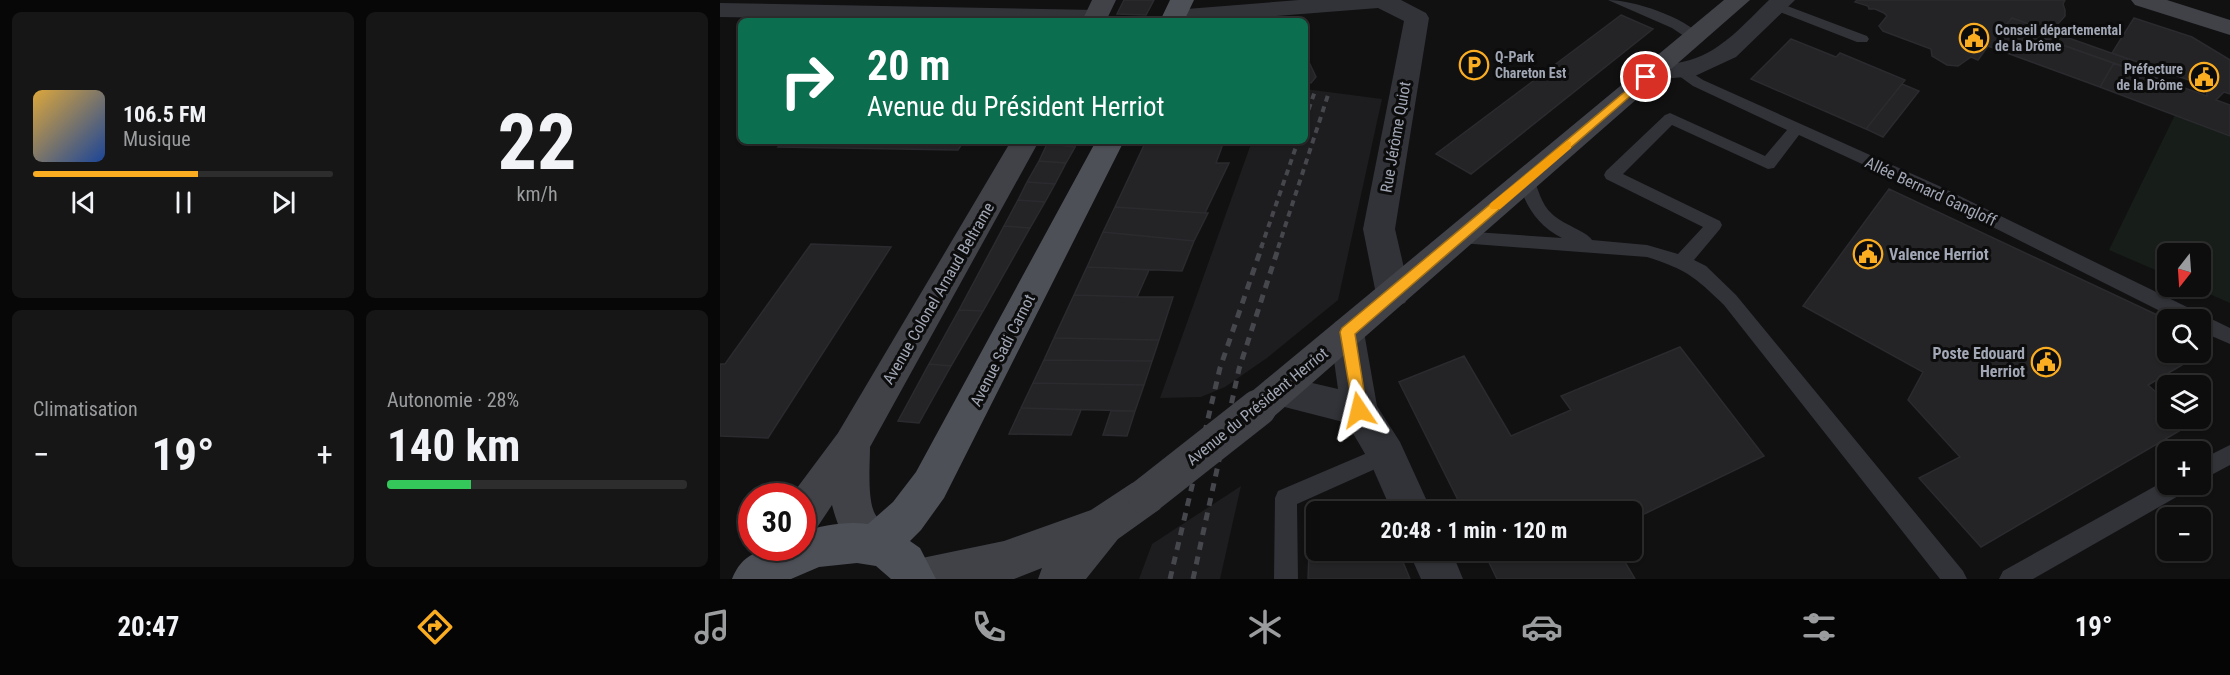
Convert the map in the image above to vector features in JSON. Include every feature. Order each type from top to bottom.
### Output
[{"type":"main road","name":"Avenue du Président Herriot","points":[[922,579],[1004,562],[1104,525],[1146,496],[1288,383],[1526,180],[1667,68],[1695,37],[1738,0]]},
{"type":"main road","points":[[2143,0],[2230,28]]},
{"type":"main road","points":[[2185,0],[2230,14]]},
{"type":"main road","name":"Avenue Colonel Arnaud Beltrame","points":[[816,495],[851,445],[1023,144]]},
{"type":"main road","name":"Avenue Sadi Carnot","points":[[876,545],[907,516],[930,485],[1108,144]]},
{"type":"main road","name":"Avenue Colonel Arnaud Beltrame","points":[[851,445],[851,499],[857,523],[876,545]]},
{"type":"main road","name":"Avenue du Président Herriot","points":[[1059,579],[1104,525]]},
{"type":"main road","points":[[753,579],[785,559],[817,547],[848,542],[876,545],[896,554],[911,569],[915,579]]},
{"type":"main road","points":[[753,579],[768,561]]},
{"type":"street","points":[[1176,13],[1385,0]]},
{"type":"street","name":"Rue Jérôme Quiot","points":[[1385,0],[1417,18],[1379,229],[1393,294]]},
{"type":"street","name":"Avenue du Président Herriot","points":[[1667,68],[1695,68],[1727,52],[1780,3]]},
{"type":"street","points":[[720,10],[1098,13]]},
{"type":"street","points":[[1347,332],[1359,410],[1386,454],[1407,501]]},
{"type":"street","points":[[1288,383],[1359,410]]},
{"type":"street","points":[[1434,561],[1442,579]]},
{"type":"lane","points":[[1614,0],[1677,25],[1695,37]]},
{"type":"lane","points":[[1780,3],[1862,39]]},
{"type":"lane","name":"Allée Bernard Gangloff","points":[[1667,68],[1931,189],[2174,309]]},
{"type":"lane","points":[[1682,262],[1714,225],[1612,175],[1670,118],[1768,164],[1797,129]]},
{"type":"lane","points":[[1526,180],[1530,197],[1540,214],[1569,235],[1600,247]]},
{"type":"lane","points":[[1460,237],[1647,251],[1682,262],[1701,271],[1730,300],[1955,579]]},
{"type":"lane","points":[[2211,327],[2230,336]]},
{"type":"lane","points":[[1286,579],[1286,498],[1386,454]]},
{"type":"lane","points":[[2211,465],[2230,454]]},
{"type":"lane","points":[[2011,579],[2160,495]]},
{"type":"shaded area","points":[[1308,89],[1382,99],[1338,300],[1267,358],[1225,387],[1201,397],[1160,398],[1251,144],[1308,144]]},
{"type":"shaded area","points":[[2175,115],[2230,136],[2230,303],[2211,295],[2211,243],[2157,243],[2157,271],[2109,250]]},
{"type":"shaded area","points":[[1241,486],[1220,579],[1139,579],[1152,544]]},
{"type":"building","points":[[1124,0],[1154,0],[1146,15],[1117,14]]},
{"type":"building","name":"Conseil départemental de la Drôme","points":[[1857,0],[2065,0],[2063,4],[2065,16],[2057,25],[2046,30],[2012,18],[2006,25],[2114,63],[2100,87],[1988,46],[1978,60],[1971,57],[1958,66],[1947,65],[1932,56],[1931,49],[1883,31],[1879,26],[1887,16],[1855,2]]},
{"type":"building","points":[[1621,15],[1653,29],[1471,174],[1436,154]]},
{"type":"building","points":[[2012,18],[2128,59],[2124,67],[2006,25]]},
{"type":"building","name":"Préfecture de la Drôme","points":[[2134,18],[2192,37],[2230,60],[2230,94],[2224,92],[2216,100],[2230,105],[2230,136],[2100,87],[2114,63],[2207,96],[2206,86],[2112,53]]},
{"type":"building","points":[[1791,39],[1836,57],[1840,53],[1905,80],[1866,129],[1751,79]]},
{"type":"building","points":[[1308,60],[1316,77],[1311,83],[1308,82]]},
{"type":"building","points":[[1902,84],[1919,91],[1883,137],[1866,129]]},
{"type":"building","points":[[780,144],[962,144],[958,150],[778,147]]},
{"type":"building","points":[[1047,144],[1076,144],[1075,147]]},
{"type":"building","points":[[1047,144],[1075,147],[1066,163],[1039,161]]},
{"type":"building","points":[[1145,144],[1223,144],[1216,163],[1229,163],[1205,213],[1115,207]]},
{"type":"building","points":[[1039,161],[1066,163],[1055,184],[1027,182]]},
{"type":"building","points":[[1027,182],[1055,184],[1045,202],[1018,200]]},
{"type":"building","name":"Poste Edouard Herriot","points":[[1889,189],[2157,315],[2157,363],[2185,363],[2165,375],[2157,375],[2157,380],[2148,385],[2157,393],[2157,429],[2182,429],[2162,441],[2157,441],[2157,444],[1981,547],[1919,478],[1960,457],[1908,400],[1923,372],[1803,306]]},
{"type":"building","points":[[1018,200],[1045,202],[1030,228],[1004,226]]},
{"type":"building","points":[[1115,207],[1208,213],[1194,241],[1103,232]]},
{"type":"building","points":[[1004,226],[1030,228],[983,311],[959,310]]},
{"type":"building","points":[[1103,232],[1194,241],[1182,271],[1087,267]]},
{"type":"building","points":[[811,244],[891,247],[768,438],[720,436],[720,364],[725,364]]},
{"type":"building","points":[[1087,267],[1149,270],[1137,297],[1074,295]]},
{"type":"building","points":[[1074,295],[1173,297],[1159,340],[1054,338]]},
{"type":"building","points":[[959,310],[983,311],[951,366],[929,364]]},
{"type":"building","points":[[1054,338],[1159,340],[1152,361],[1044,360]]},
{"type":"building","points":[[1680,347],[1764,456],[1642,515],[1642,501],[1458,501],[1399,382],[1464,356],[1511,436],[1571,410],[1561,396]]},
{"type":"building","points":[[1044,360],[1152,361],[1144,385],[1033,383]]},
{"type":"building","points":[[929,364],[951,366],[919,423],[898,421]]},
{"type":"building","points":[[1033,383],[1144,385],[1135,411],[1021,408]]},
{"type":"building","points":[[1021,408],[1081,410],[1071,435],[1009,434]]},
{"type":"building","points":[[1111,411],[1135,411],[1127,436],[1103,435]]},
{"type":"building","points":[[1309,561],[1403,561],[1410,579],[1308,579]]},
{"type":"building","points":[[1488,561],[1624,561],[1635,579],[1497,579]]},
{"type":"railway","points":[[1308,111],[1315,91]]},
{"type":"railway","points":[[1278,248],[1329,92]]},
{"type":"railway","points":[[1261,248],[1297,144]]},
{"type":"railway","points":[[1170,579],[1220,368],[1262,246]]},
{"type":"railway","points":[[1193,579],[1239,369],[1279,246]]},
{"type":"slow traffic","points":[[1495,206],[1567,145]]},
{"type":"place","name":"Conseil départemental de la Drôme","points":[[1974,38]]},
{"type":"place","name":"Q-Park Chareton Est","points":[[1474,65]]},
{"type":"place","name":"Préfecture de la Drôme","points":[[2204,77]]},
{"type":"place","name":"Valence Herriot","points":[[1868,254]]},
{"type":"place","name":"Poste Edouard Herriot","points":[[2046,362]]},
{"type":"route","points":[[1359,410],[1347,332],[1646,77]]}]
